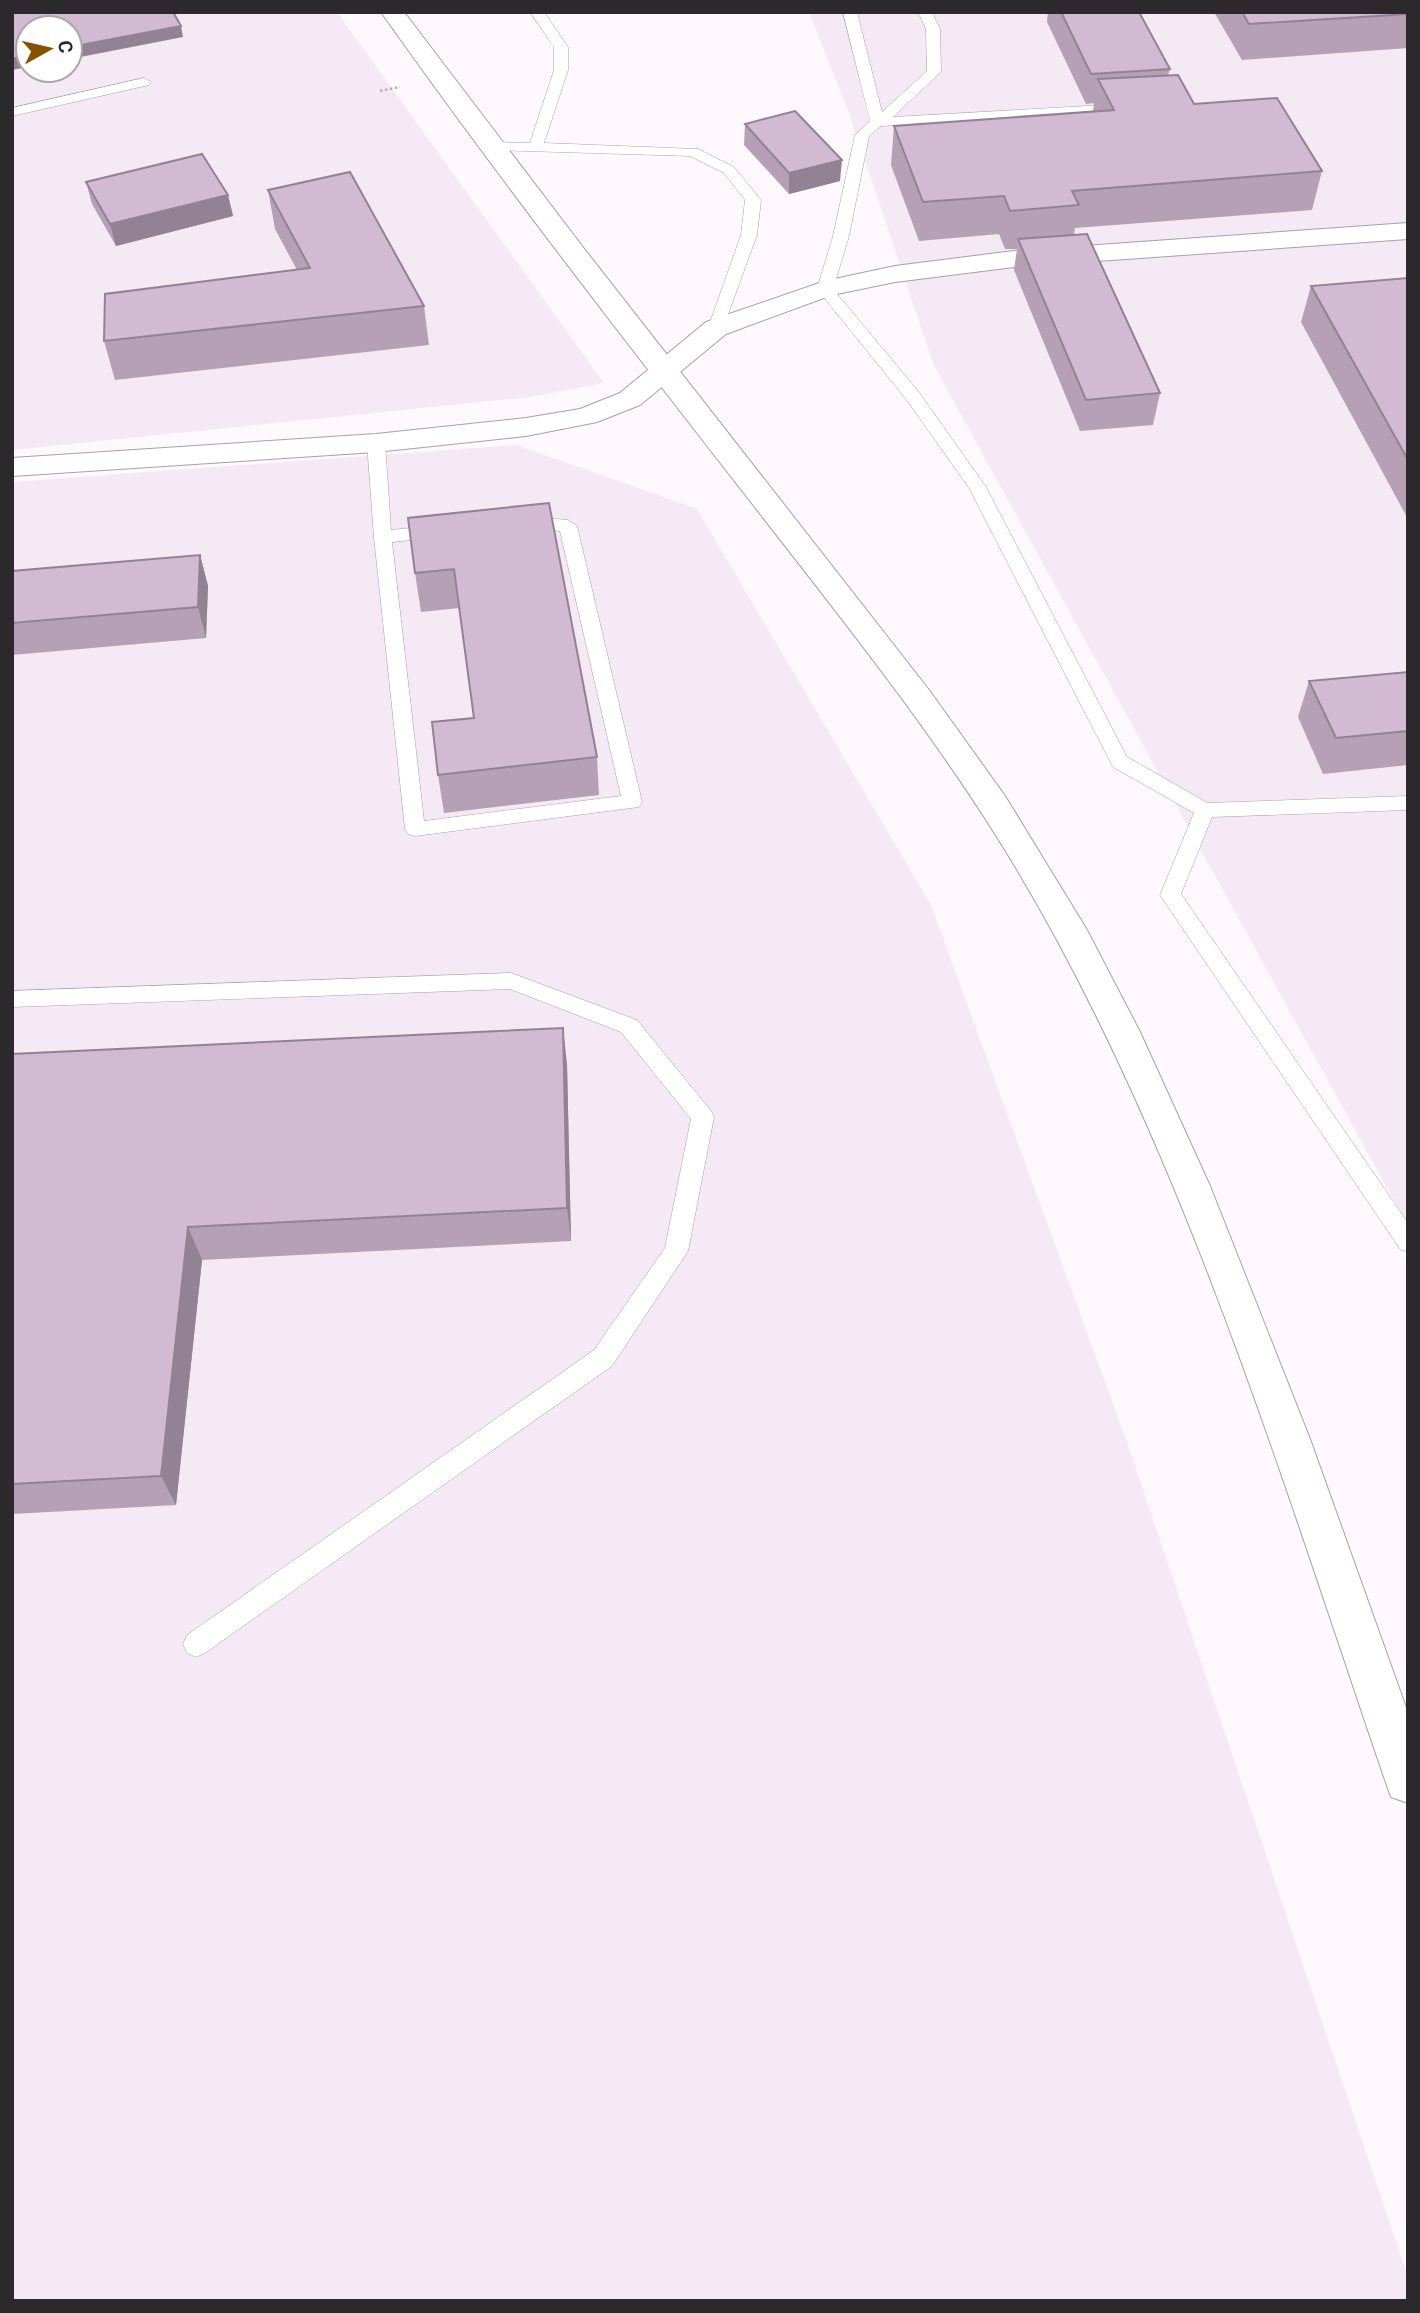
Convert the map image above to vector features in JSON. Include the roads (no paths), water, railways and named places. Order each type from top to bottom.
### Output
[{"type":"main road","points":[[392,12],[665,372],[907,682],[984,792],[1062,917],[1124,1038],[1201,1206],[1264,1370],[1408,1780]]},
{"type":"main road","points":[[12,467],[376,443],[526,427],[587,416],[630,399],[716,328],[825,289],[895,274],[1014,259],[1408,231]]},
{"type":"lane","points":[[536,146],[561,70],[561,47],[537,12]]},
{"type":"lane","points":[[850,12],[877,122]]},
{"type":"lane","points":[[925,12],[933,29],[933,72],[902,103],[862,135],[841,236],[825,289],[912,395],[976,487],[1120,762],[1205,810],[1408,803]]},
{"type":"lane","points":[[12,112],[144,82]]},
{"type":"lane","points":[[877,122],[1143,107]]},
{"type":"lane","points":[[494,146],[693,152],[729,170],[753,200],[749,235],[716,328]]},
{"type":"lane","points":[[376,443],[383,537],[415,829],[632,802],[568,526],[528,522],[502,524]]},
{"type":"lane","points":[[383,537],[462,529]]},
{"type":"lane","points":[[1205,810],[1170,895],[1408,1242]]},
{"type":"lane","points":[[12,999],[511,981],[629,1026],[702,1117],[676,1251],[603,1358],[196,1644]]}]
